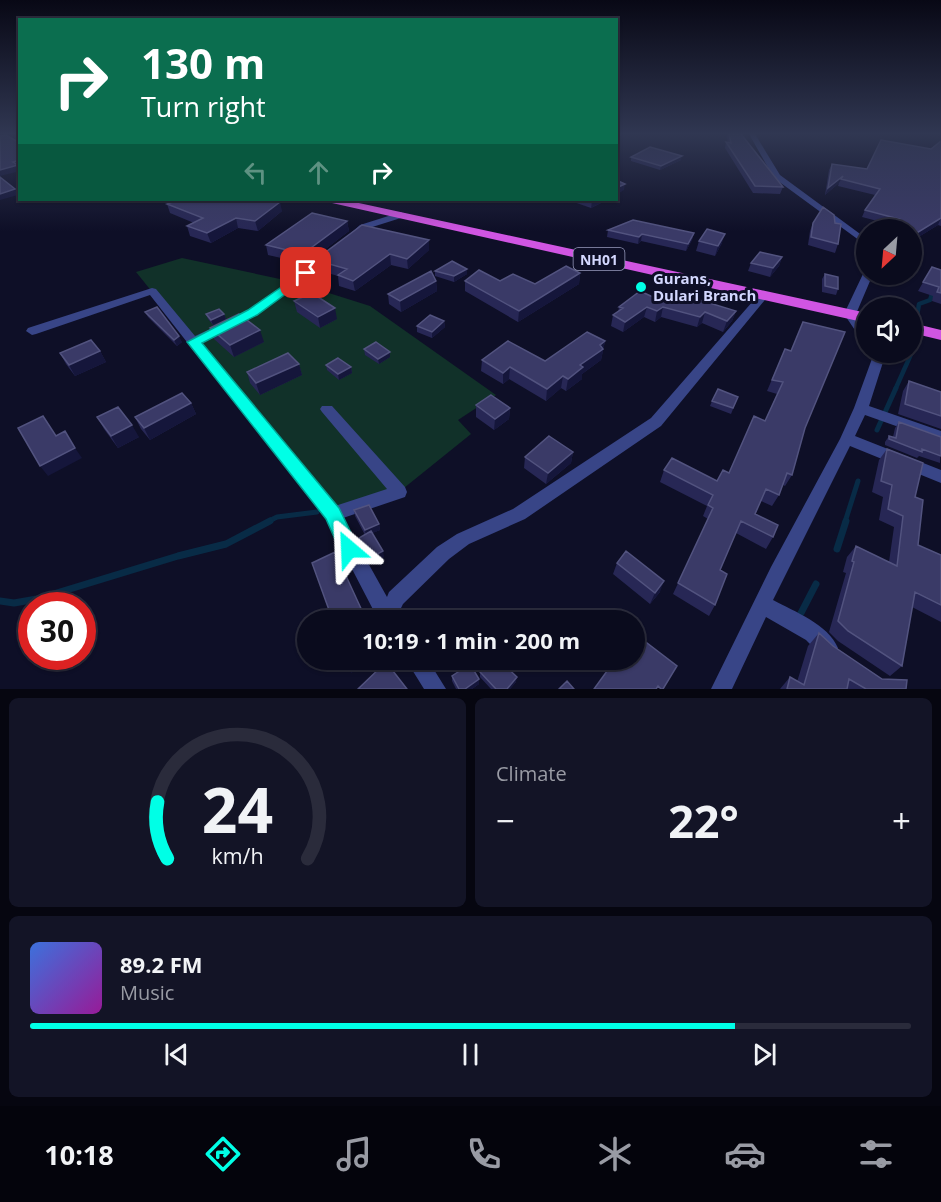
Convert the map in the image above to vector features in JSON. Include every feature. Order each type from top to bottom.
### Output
[{"type":"highway","name":"NH01","points":[[337,201],[856,315]]},
{"type":"highway","points":[[922,330],[941,335]]},
{"type":"street","points":[[771,166],[777,176],[856,235]]},
{"type":"street","points":[[345,242],[363,227],[401,215]]},
{"type":"street","points":[[193,342],[253,313],[336,250]]},
{"type":"street","points":[[856,323],[850,314],[863,285]]},
{"type":"street","points":[[32,331],[152,291],[332,514],[383,610]]},
{"type":"street","points":[[391,610],[396,598],[443,553],[464,539],[519,514],[656,422],[764,296]]},
{"type":"street","points":[[721,689],[847,439],[861,408],[877,363]]},
{"type":"street","points":[[327,408],[399,492],[332,514]]},
{"type":"street","points":[[861,408],[941,437]]},
{"type":"street","points":[[847,439],[941,477]]},
{"type":"street","points":[[762,604],[813,633],[840,656]]},
{"type":"street","points":[[423,670],[436,689]]},
{"type":"green space","points":[[182,258],[294,282],[370,306],[496,395],[458,420],[471,434],[399,492],[332,514],[136,272]]},
{"type":"building","points":[[0,166],[14,166],[0,170]]},
{"type":"building","points":[[742,166],[766,166],[783,187],[755,186]]},
{"type":"building","points":[[832,166],[867,169],[868,166],[941,166],[941,218],[922,230],[922,219],[899,219],[865,210],[880,189],[841,179],[843,176],[828,188]]},
{"type":"building","points":[[0,177],[15,189],[0,194]]},
{"type":"building","points":[[175,201],[280,202],[255,221],[236,218],[207,233],[187,226],[203,218],[167,204]]},
{"type":"building","points":[[823,207],[834,215],[835,223],[841,224],[838,244],[811,237],[813,223]]},
{"type":"building","points":[[312,213],[347,221],[300,256],[288,254],[291,251],[266,245]]},
{"type":"building","points":[[633,220],[694,233],[688,244],[642,234],[639,237],[608,230]]},
{"type":"building","points":[[362,225],[429,240],[407,259],[390,254],[353,281],[338,275],[347,269],[315,260]]},
{"type":"building","points":[[707,229],[725,234],[718,246],[699,241]]},
{"type":"building","points":[[760,252],[782,257],[773,268],[751,263]]},
{"type":"building","points":[[452,261],[467,269],[454,276],[435,271]]},
{"type":"building","points":[[566,266],[580,273],[519,311],[465,281],[479,270],[500,281],[513,274],[535,284]]},
{"type":"building","points":[[932,267],[941,270],[941,293],[937,292],[939,287],[923,282]]},
{"type":"building","points":[[431,271],[436,281],[400,301],[388,294]]},
{"type":"building","points":[[825,274],[838,277],[838,289],[825,286]]},
{"type":"building","points":[[640,291],[655,298],[661,293],[676,297],[677,293],[736,311],[727,321],[705,312],[700,317],[663,307],[657,311],[647,307],[625,322],[613,315],[623,308],[619,307]]},
{"type":"building","points":[[312,293],[335,308],[318,317],[294,301]]},
{"type":"building","points":[[157,307],[179,336],[174,340],[145,312]]},
{"type":"building","points":[[219,309],[224,314],[211,320],[206,314]]},
{"type":"building","points":[[239,314],[260,330],[230,345],[210,328]]},
{"type":"building","points":[[430,315],[444,321],[432,332],[417,326]]},
{"type":"building","points":[[803,322],[845,332],[805,428],[792,475],[787,473],[779,495],[766,489],[755,514],[778,525],[773,537],[741,521],[720,570],[727,574],[715,605],[678,583],[713,508],[708,505],[713,495],[664,470],[672,458],[717,481],[723,470],[729,473],[754,416],[765,421],[783,382],[772,380],[785,349],[791,351]]},
{"type":"building","points":[[587,332],[605,341],[600,345],[603,349],[580,365],[583,367],[568,379],[563,376],[547,389],[510,367],[503,373],[482,360],[508,341],[545,361]]},
{"type":"building","points":[[91,340],[100,351],[69,365],[60,353]]},
{"type":"building","points":[[376,342],[390,352],[378,359],[364,349]]},
{"type":"building","points":[[288,353],[299,364],[256,383],[247,372]]},
{"type":"building","points":[[338,358],[351,367],[338,374],[326,365]]},
{"type":"building","points":[[909,381],[941,392],[941,416],[905,404]]},
{"type":"building","points":[[718,389],[738,397],[733,408],[712,401]]},
{"type":"building","points":[[182,393],[191,403],[144,428],[135,417]]},
{"type":"building","points":[[491,395],[510,408],[495,419],[476,405]]},
{"type":"building","points":[[118,407],[132,425],[111,436],[97,417]]},
{"type":"building","points":[[43,416],[56,436],[65,431],[75,448],[40,466],[18,428]]},
{"type":"building","points":[[899,422],[941,437],[941,456],[922,449],[922,452],[889,439],[889,436],[896,438]]},
{"type":"building","points":[[549,436],[573,452],[548,473],[525,457]]},
{"type":"building","points":[[887,449],[923,463],[915,497],[923,500],[918,545],[941,555],[941,605],[915,592],[902,666],[848,631],[838,621],[856,546],[897,566],[903,516],[888,509],[892,485],[881,481]]},
{"type":"building","points":[[369,505],[379,524],[365,530],[354,510]]},
{"type":"building","points":[[371,531],[383,551],[370,558],[359,538]]},
{"type":"building","points":[[626,551],[664,581],[655,593],[617,563]]},
{"type":"building","points":[[335,552],[362,610],[329,610],[312,563]]},
{"type":"building","points":[[819,633],[833,646],[882,679],[907,680],[906,689],[866,689],[849,679],[847,689],[787,689],[790,677],[804,685]]},
{"type":"building","points":[[645,641],[677,666],[663,689],[658,686],[656,689],[594,689],[608,670],[645,670]]},
{"type":"building","points":[[378,670],[392,670],[407,689],[358,689]]},
{"type":"building","points":[[461,670],[474,670],[479,679],[465,689],[459,689],[452,676]]},
{"type":"building","points":[[482,670],[510,670],[517,677],[507,689],[496,689],[480,672]]},
{"type":"building","points":[[567,681],[574,689],[559,689]]},
{"type":"waterway","points":[[922,303],[930,300],[933,291]]},
{"type":"waterway","points":[[895,390],[907,363]]},
{"type":"waterway","points":[[877,430],[896,388]]},
{"type":"waterway","points":[[845,522],[858,481]]},
{"type":"waterway","points":[[267,522],[277,517],[317,512]]},
{"type":"waterway","points":[[0,601],[14,603],[37,599],[178,556],[226,544],[270,521]]},
{"type":"waterway","points":[[837,549],[846,521]]},
{"type":"waterway","points":[[801,613],[816,584]]},
{"type":"place","name":"Gurans, Dulari Branch","points":[[641,287]]},
{"type":"route","points":[[306,273],[253,313],[193,342],[332,514],[349,549]]}]
